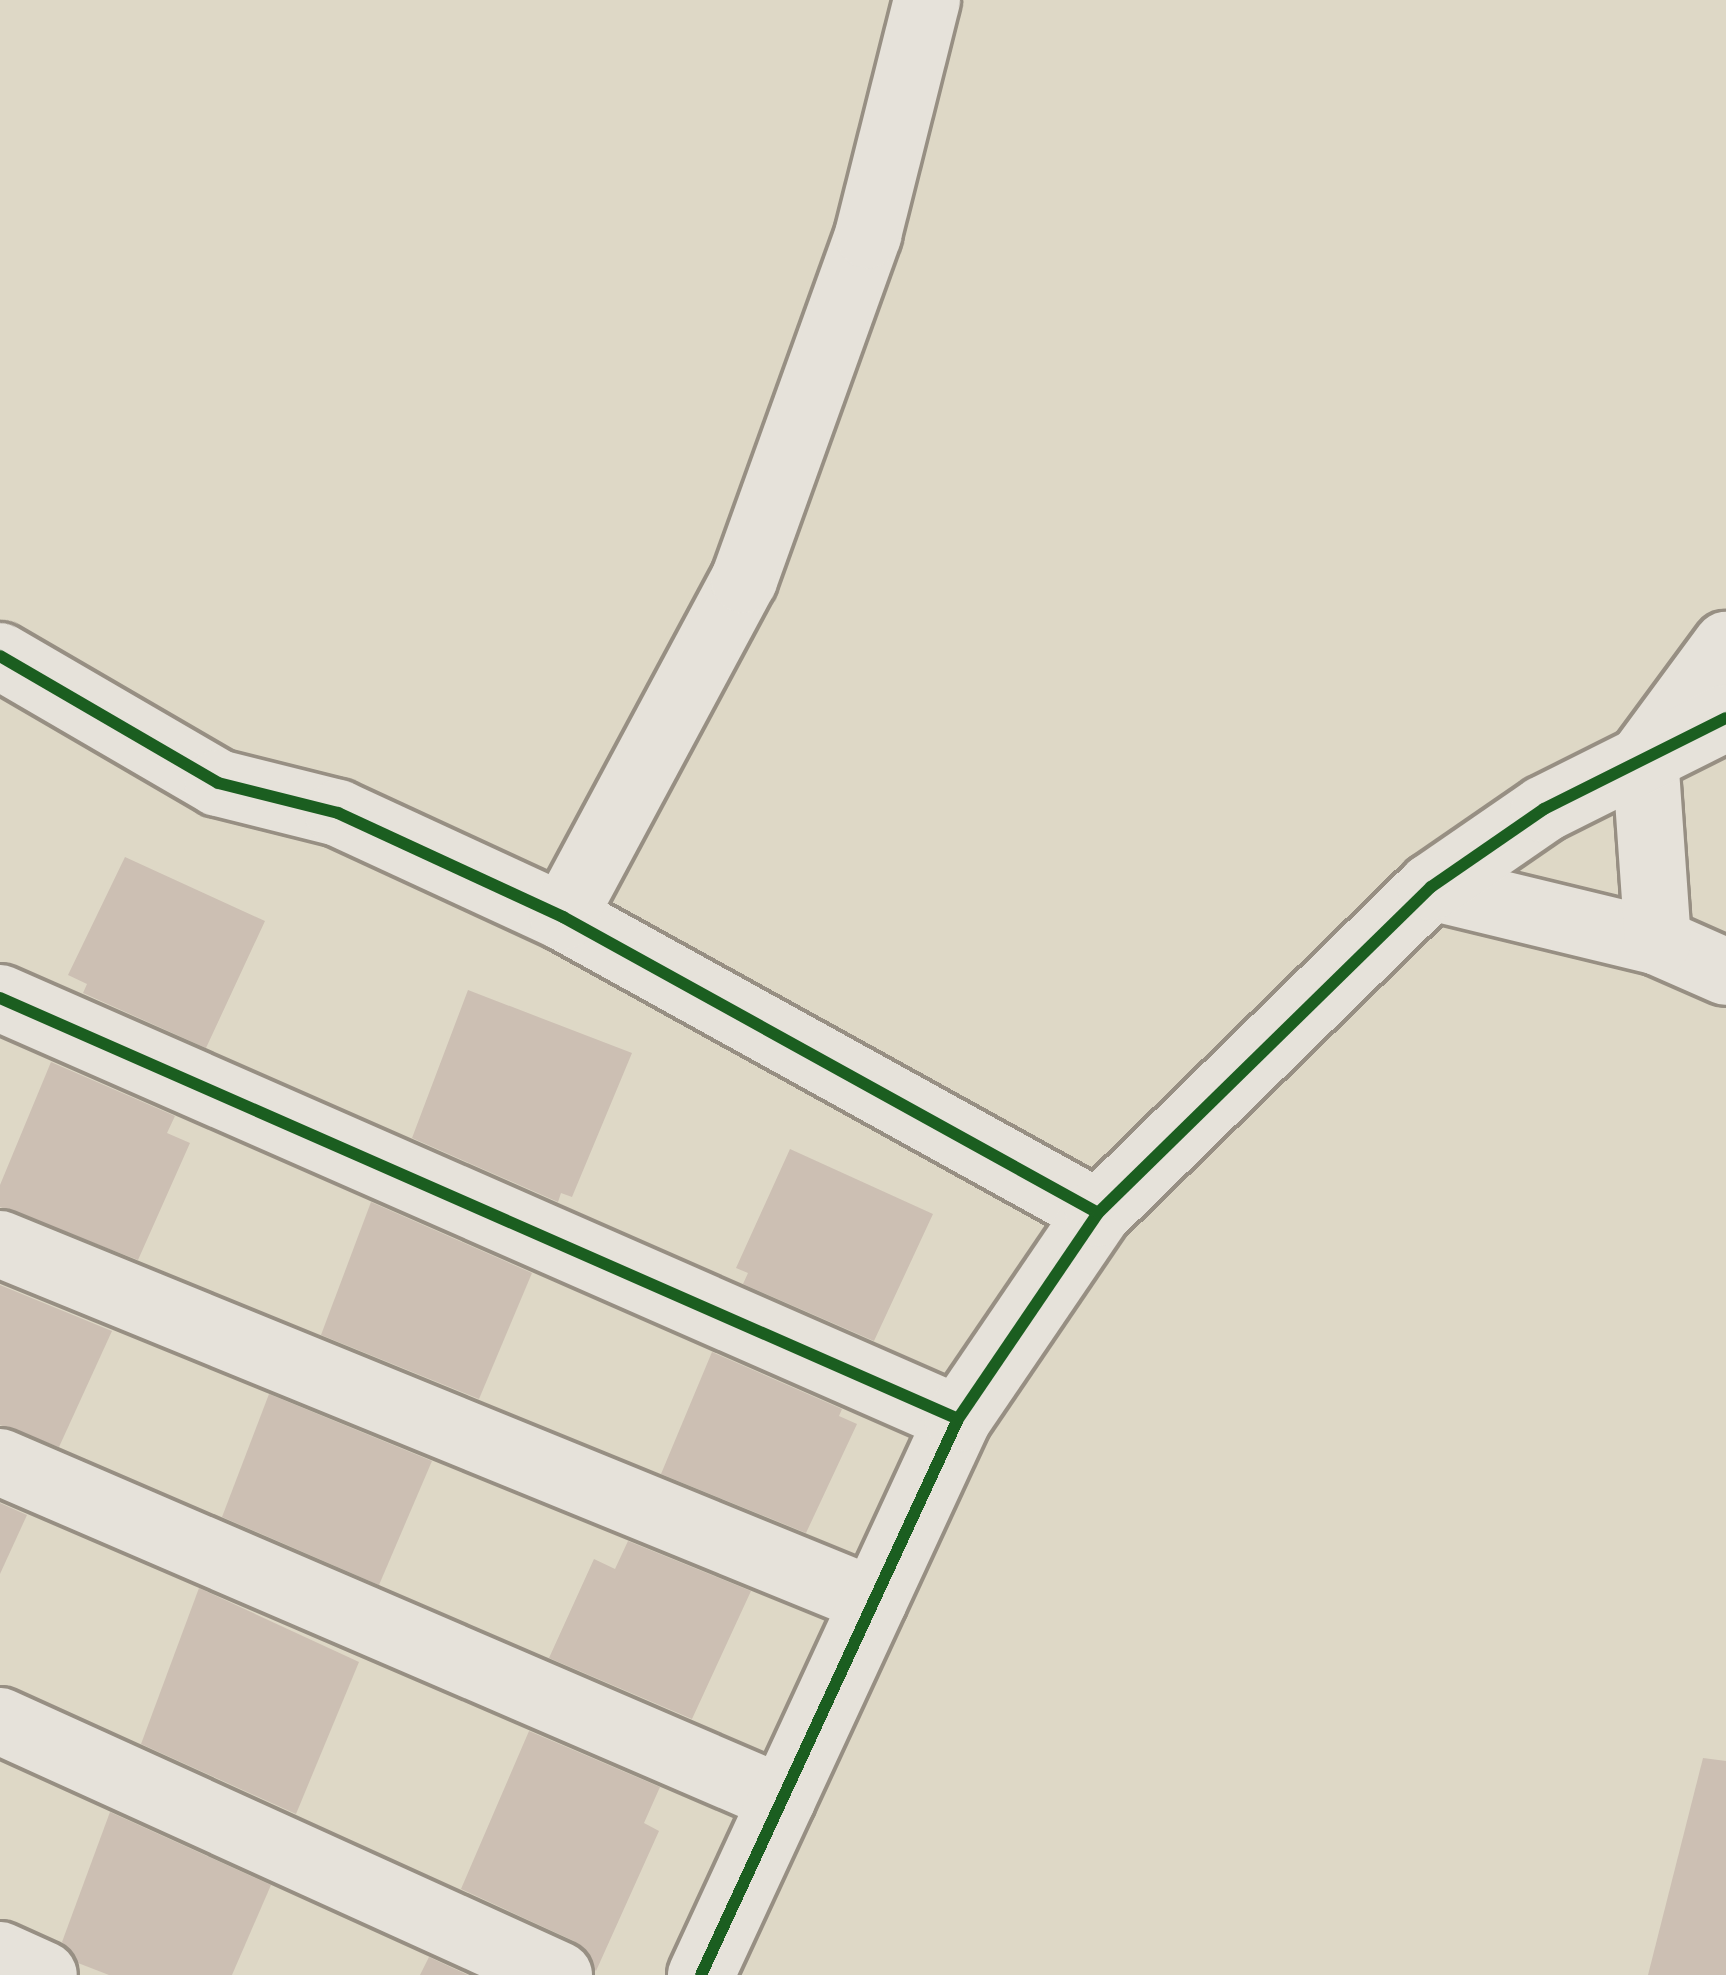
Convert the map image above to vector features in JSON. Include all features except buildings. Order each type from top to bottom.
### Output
[{"type":"street","points":[[563,917],[744,580],[868,235],[927,0]]},
{"type":"street","points":[[1658,942],[1645,755],[1726,645]]},
{"type":"street","points":[[0,656],[218,783],[338,813],[563,917],[1098,1213]]},
{"type":"street","points":[[701,1975],[958,1419],[1098,1213],[1430,887],[1544,809],[1726,718]]},
{"type":"street","points":[[1430,887],[1658,942],[1726,972]]},
{"type":"street","points":[[0,998],[958,1419]]},
{"type":"street","points":[[0,1244],[874,1601]]},
{"type":"street","points":[[0,1462],[782,1799]]},
{"type":"street","points":[[0,1720],[559,1975]]},
{"type":"street","points":[[0,1955],[44,1975]]},
{"type":"cycle path","points":[[0,656],[218,783],[338,813],[563,917],[1098,1213]]},
{"type":"cycle path","points":[[701,1975],[958,1419],[1098,1213],[1431,887],[1544,809],[1726,718]]},
{"type":"cycle path","points":[[0,998],[958,1419]]}]
